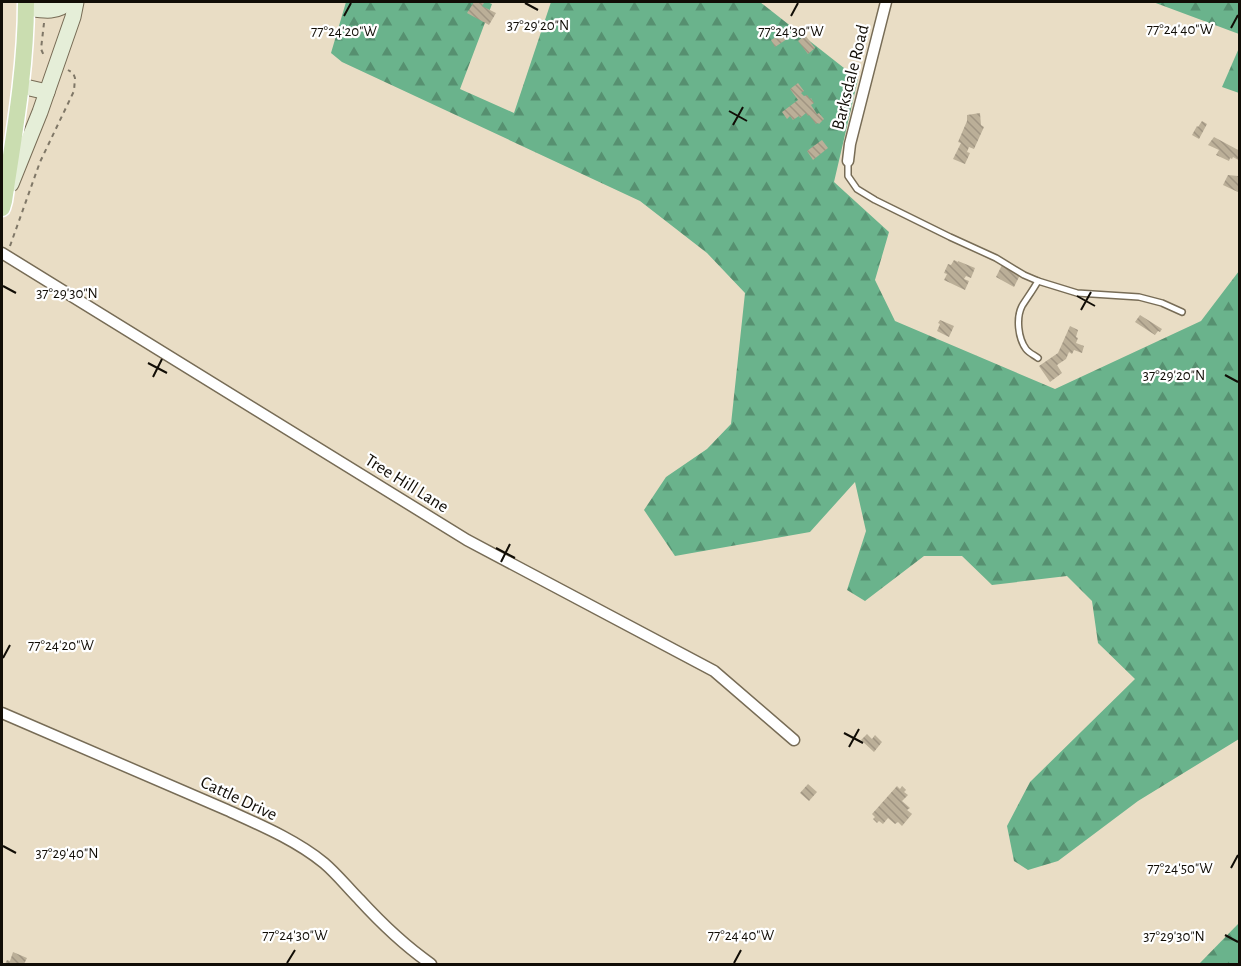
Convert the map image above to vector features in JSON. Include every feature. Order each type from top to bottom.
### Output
[{"type":"main road","points":[[3,204],[21,86],[26,5]]},
{"type":"street","points":[[26,5],[52,11],[68,2]]},
{"type":"street","points":[[3,204],[47,92],[76,2]]},
{"type":"street","name":"Barksdale Road","points":[[848,160],[886,2]]},
{"type":"street","points":[[21,86],[47,92]]},
{"type":"street","name":"Tree Hill Lane","points":[[4,254],[467,540],[714,671],[794,740]]},
{"type":"street","name":"Cattle Drive","points":[[2,712],[260,825],[313,854],[333,871],[394,934],[430,964]]},
{"type":"lane","points":[[848,160],[848,176],[857,189],[875,200],[996,258],[1024,275],[1077,293],[1139,297],[1162,303],[1182,312]]},
{"type":"lane","points":[[1038,281],[1019,316],[1020,334],[1027,350],[1038,358]]},
{"type":"path","points":[[45,19],[40,49],[43,56],[50,62]]},
{"type":"path","points":[[4,254],[40,162],[74,91],[73,73],[63,68]]},
{"type":"green space","points":[[346,2],[487,2],[492,4],[460,89],[514,113],[551,2],[760,2],[858,79],[834,182],[889,232],[875,280],[895,321],[1055,389],[1201,321],[1239,271],[1239,739],[1138,801],[1058,861],[1028,870],[1014,861],[1007,826],[1030,782],[1135,679],[1098,643],[1092,601],[1067,576],[992,585],[962,556],[924,556],[865,601],[847,590],[866,531],[855,482],[810,532],[675,556],[644,510],[666,477],[707,449],[731,424],[745,293],[707,253],[640,201],[342,62],[331,53]]},
{"type":"green space","points":[[1153,2],[1239,2],[1239,34]]},
{"type":"green space","points":[[1239,48],[1239,93],[1222,87]]},
{"type":"green space","points":[[1239,923],[1239,964],[1199,964]]},
{"type":"building","points":[[474,2],[484,3],[482,6],[496,13],[489,25],[467,13]]},
{"type":"building","points":[[786,31],[790,37],[775,47],[771,40]]},
{"type":"building","points":[[805,35],[815,48],[808,54],[798,41]]},
{"type":"building","points":[[798,83],[804,91],[801,93],[811,98],[814,103],[811,105],[824,119],[819,124],[816,124],[806,113],[793,120],[790,116],[787,119],[782,112],[798,100],[790,89]]},
{"type":"building","points":[[980,113],[981,125],[984,127],[974,149],[969,147],[967,152],[970,153],[965,164],[953,159],[961,143],[958,142],[967,121],[967,115]]},
{"type":"building","points":[[1202,121],[1207,124],[1199,139],[1192,135]]},
{"type":"building","points":[[1214,137],[1240,151],[1240,161],[1233,157],[1229,161],[1216,155],[1219,150],[1208,145]]},
{"type":"building","points":[[822,140],[828,148],[813,160],[807,151]]},
{"type":"building","points":[[1228,175],[1240,178],[1240,193],[1223,185]]},
{"type":"building","points":[[954,260],[975,268],[971,278],[966,276],[964,279],[969,281],[965,290],[944,280],[948,264],[951,265]]},
{"type":"building","points":[[1002,265],[1020,275],[1014,287],[996,277]]},
{"type":"building","points":[[1140,315],[1162,329],[1160,332],[1158,331],[1155,335],[1135,322]]},
{"type":"building","points":[[940,320],[954,326],[949,337],[937,331]]},
{"type":"building","points":[[1070,326],[1078,330],[1076,343],[1084,346],[1082,353],[1074,350],[1072,354],[1069,352],[1066,359],[1057,365],[1062,373],[1050,382],[1039,366],[1058,353]]},
{"type":"building","points":[[867,734],[872,739],[875,735],[882,742],[874,752],[861,740]]},
{"type":"building","points":[[808,784],[817,792],[809,801],[800,793]]},
{"type":"building","points":[[897,786],[900,789],[902,786],[906,790],[904,792],[908,795],[902,801],[910,808],[907,810],[912,814],[902,826],[888,818],[883,824],[879,821],[877,823],[872,814]]},
{"type":"building","points":[[13,952],[27,958],[24,964],[5,964],[7,960],[10,961]]}]
